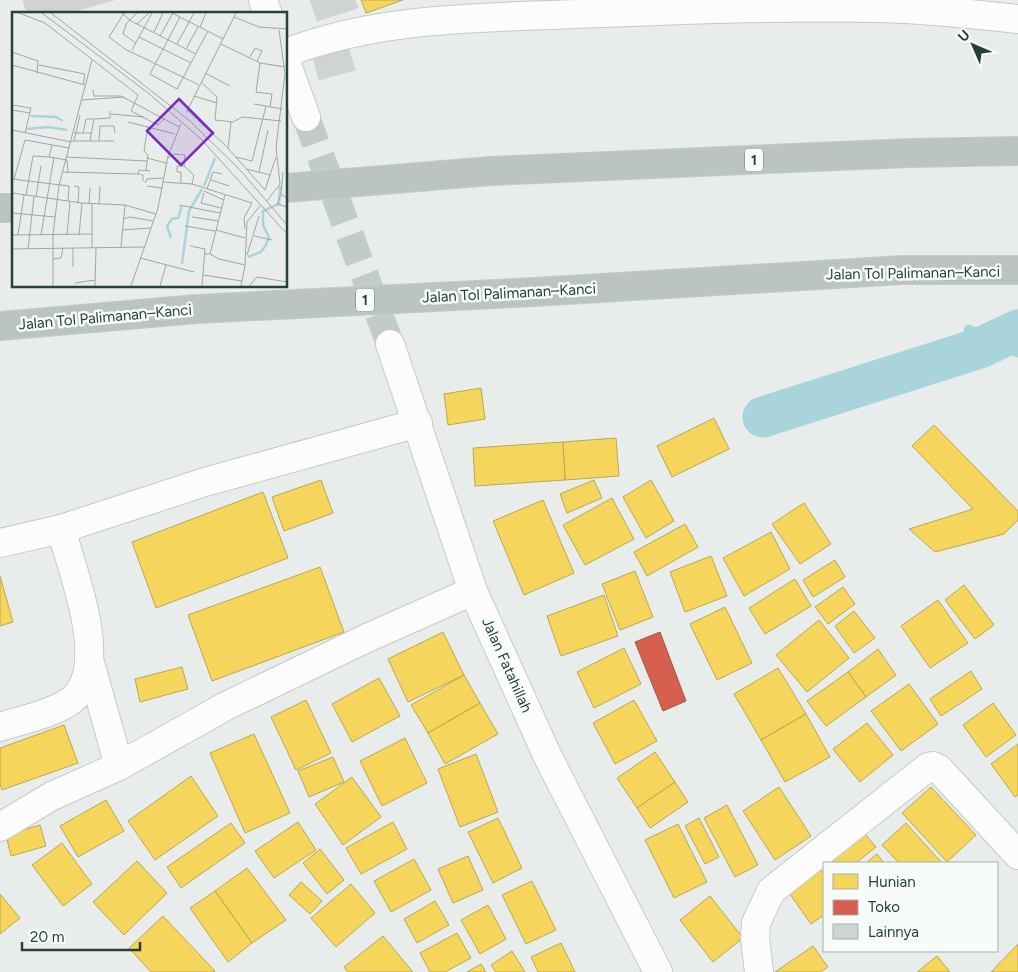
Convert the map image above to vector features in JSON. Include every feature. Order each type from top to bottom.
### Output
[{"type":"highway","name":"1","points":[[288,188],[491,171],[900,153],[1018,151]]},
{"type":"highway","name":"Jalan Tol Palimanan–Kanci","points":[[0,326],[197,309],[534,292],[903,270],[1018,270]]},
{"type":"street","points":[[263,0],[267,12]]},
{"type":"street","points":[[288,52],[320,40],[355,32],[492,16],[714,8],[880,8],[1018,19]]},
{"type":"street","points":[[288,68],[306,117]]},
{"type":"street","name":"Jalan Fatahillah","points":[[390,344],[473,591],[548,757],[658,972]]},
{"type":"street","points":[[0,543],[61,529],[204,482],[418,423]]},
{"type":"street","points":[[0,727],[54,710],[77,695],[86,676],[90,659],[90,645],[83,608],[61,529]]},
{"type":"street","points":[[0,827],[52,796],[119,766],[226,706],[368,638],[473,591]]},
{"type":"street","points":[[90,659],[119,766]]},
{"type":"street","points":[[759,972],[755,938],[756,923],[771,891],[928,767],[933,766],[943,773],[1018,855]]},
{"type":"building: Hunian","points":[[361,0],[403,0],[366,13]]},
{"type":"building: Hunian","points":[[481,388],[485,419],[448,425],[444,394]]},
{"type":"building: Hunian","points":[[714,418],[729,449],[672,477],[657,446]]},
{"type":"building: Hunian","points":[[934,425],[1018,511],[1018,520],[1004,534],[935,552],[909,529],[973,509],[912,446]]},
{"type":"building: Hunian","points":[[616,438],[619,476],[565,480],[563,442]]},
{"type":"building: Hunian","points":[[563,442],[565,480],[475,486],[473,448]]},
{"type":"building: Hunian","points":[[321,480],[333,513],[284,531],[272,497]]},
{"type":"building: Hunian","points":[[594,480],[602,498],[567,513],[560,494]]},
{"type":"building: Hunian","points":[[651,480],[674,521],[646,538],[623,497]]},
{"type":"building: Hunian","points":[[263,492],[288,558],[156,608],[132,542]]},
{"type":"building: Hunian","points":[[612,498],[634,539],[585,565],[563,525]]},
{"type":"building: Hunian","points":[[543,500],[574,573],[524,595],[493,521]]},
{"type":"building: Hunian","points":[[804,503],[831,544],[800,564],[772,524]]},
{"type":"building: Hunian","points":[[685,524],[698,547],[647,576],[634,552]]},
{"type":"building: Hunian","points":[[771,532],[790,569],[744,596],[723,558]]},
{"type":"building: Hunian","points":[[711,556],[727,596],[685,612],[670,572]]},
{"type":"building: Hunian","points":[[835,560],[845,577],[813,597],[803,580]]},
{"type":"building: Hunian","points":[[320,567],[344,632],[212,681],[188,615]]},
{"type":"building: Hunian","points":[[635,571],[653,617],[620,630],[602,584]]},
{"type":"building: Hunian","points":[[0,576],[13,622],[0,626]]},
{"type":"building: Hunian","points":[[795,579],[811,606],[765,634],[749,608]]},
{"type":"building: Hunian","points":[[964,585],[994,625],[975,639],[945,600]]},
{"type":"building: Hunian","points":[[843,587],[855,604],[828,624],[815,607]]},
{"type":"building: Hunian","points":[[604,595],[618,636],[561,656],[547,616]]},
{"type":"building: Hunian","points":[[938,600],[968,643],[930,668],[901,626]]},
{"type":"building: Hunian","points":[[725,607],[752,663],[717,680],[690,624]]},
{"type":"building: Hunian","points":[[854,611],[875,638],[854,653],[835,626]]},
{"type":"building: Hunian","points":[[819,620],[849,658],[807,692],[776,655]]},
{"type":"building: Hunian","points":[[443,632],[464,675],[408,702],[388,659]]},
{"type":"building: Hunian","points":[[624,648],[641,684],[594,708],[577,672]]},
{"type":"building: Hunian","points":[[878,649],[896,675],[866,697],[848,672]]},
{"type":"building: Hunian","points":[[182,667],[188,689],[140,702],[135,679]]},
{"type":"building: Hunian","points":[[778,668],[806,714],[761,740],[734,694]]},
{"type":"building: Hunian","points":[[971,671],[982,689],[941,716],[930,699]]},
{"type":"building: Hunian","points":[[848,672],[866,697],[826,726],[807,701]]},
{"type":"building: Hunian","points":[[464,675],[480,703],[428,733],[411,705]]},
{"type":"building: Hunian","points":[[379,678],[400,716],[352,742],[332,704]]},
{"type":"building: Hunian","points":[[909,684],[938,724],[901,751],[871,711]]},
{"type":"building: Hunian","points":[[306,700],[331,753],[296,770],[271,717]]},
{"type":"building: Hunian","points":[[634,700],[657,741],[615,764],[593,723]]},
{"type":"building: Hunian","points":[[480,703],[498,734],[445,764],[428,733]]},
{"type":"building: Hunian","points":[[993,703],[1016,735],[986,757],[963,725]]},
{"type":"building: Hunian","points":[[806,714],[830,757],[785,782],[761,740]]},
{"type":"building: Hunian","points":[[867,723],[893,755],[860,782],[833,749]]},
{"type":"building: Hunian","points":[[64,725],[78,763],[2,790],[0,784],[0,748]]},
{"type":"building: Hunian","points":[[254,734],[290,813],[245,833],[210,753]]},
{"type":"building: Hunian","points":[[405,738],[427,783],[382,806],[360,761]]},
{"type":"building: Hunian","points":[[1018,744],[1018,795],[1015,797],[991,764]]},
{"type":"building: Hunian","points":[[655,752],[675,782],[637,808],[617,778]]},
{"type":"building: Hunian","points":[[476,754],[498,812],[460,827],[438,769]]},
{"type":"building: Hunian","points":[[333,757],[344,782],[309,797],[298,771]]},
{"type":"building: Hunian","points":[[191,776],[218,816],[155,860],[128,821]]},
{"type":"building: Hunian","points":[[352,777],[381,817],[343,845],[315,804]]},
{"type":"building: Hunian","points":[[675,782],[688,802],[650,828],[637,808]]},
{"type":"building: Hunian","points":[[779,787],[811,836],[775,860],[743,811]]},
{"type":"building: Hunian","points":[[931,787],[976,835],[947,862],[902,813]]},
{"type":"building: Hunian","points":[[106,800],[124,831],[78,857],[60,826]]},
{"type":"building: Hunian","points":[[727,805],[758,865],[735,877],[704,818]]},
{"type":"building: Hunian","points":[[498,818],[522,868],[493,883],[468,832]]},
{"type":"building: Hunian","points":[[699,818],[719,857],[705,864],[685,826]]},
{"type":"building: Hunian","points":[[298,822],[316,850],[274,878],[255,851]]},
{"type":"building: Hunian","points":[[393,822],[407,849],[361,874],[346,848]]},
{"type":"building: Hunian","points":[[231,823],[245,843],[181,888],[167,867]]},
{"type":"building: Hunian","points":[[906,823],[941,862],[898,862],[882,845]]},
{"type":"building: Hunian","points":[[678,824],[707,882],[674,898],[645,840]]},
{"type":"building: Hunian","points":[[40,825],[46,846],[11,856],[6,835]]},
{"type":"building: Hunian","points":[[860,828],[876,847],[857,862],[825,862]]},
{"type":"building: Hunian","points":[[62,843],[92,884],[63,906],[32,865]]},
{"type":"building: Hunian","points":[[320,849],[344,880],[327,894],[303,863]]},
{"type":"building: Hunian","points":[[877,854],[883,862],[867,862]]},
{"type":"building: Hunian","points":[[468,856],[483,890],[453,903],[438,869]]},
{"type":"building: Hunian","points":[[414,859],[431,890],[391,912],[374,881]]},
{"type":"building: Hunian","points":[[137,861],[167,893],[124,935],[93,902]]},
{"type":"building: Hunian","points":[[817,864],[823,873],[823,916],[811,924],[785,887]]},
{"type":"building: Hunian","points":[[247,868],[286,920],[252,943],[215,891]]},
{"type":"building: Hunian","points":[[532,881],[556,930],[526,944],[502,895]]},
{"type":"building: Hunian","points":[[301,882],[322,901],[310,914],[289,895]]},
{"type":"building: Hunian","points":[[351,884],[375,913],[336,947],[311,918]]},
{"type":"building: Hunian","points":[[215,891],[252,943],[228,962],[190,908]]},
{"type":"building: Hunian","points":[[0,894],[20,918],[0,934]]},
{"type":"building: Hunian","points":[[710,896],[743,938],[713,962],[680,920]]},
{"type":"building: Hunian","points":[[435,901],[449,925],[417,943],[404,919]]},
{"type":"building: Hunian","points":[[488,905],[506,939],[480,954],[461,920]]},
{"type":"building: Hunian","points":[[163,916],[214,972],[151,972],[129,948]]},
{"type":"building: Hunian","points":[[457,933],[471,958],[445,972],[430,972],[420,953]]},
{"type":"building: Hunian","points":[[383,936],[413,972],[348,972],[344,967]]},
{"type":"building: Hunian","points":[[561,943],[575,972],[538,972],[531,957]]},
{"type":"building: Hunian","points":[[1018,944],[1018,972],[991,972]]},
{"type":"building: Hunian","points":[[813,946],[828,967],[821,972],[775,972]]},
{"type":"building: Hunian","points":[[512,951],[525,972],[496,972],[491,965]]},
{"type":"building: Hunian","points":[[937,956],[950,972],[917,972]]},
{"type":"building: Hunian","points":[[481,964],[486,972],[467,972]]},
{"type":"building: Toko","points":[[660,632],[686,701],[663,711],[635,642]]},
{"type":"building: Lainnya","points":[[23,0],[114,0],[72,12],[26,12]]},
{"type":"building: Lainnya","points":[[310,0],[355,0],[358,8],[317,21]]},
{"type":"building: Lainnya","points":[[346,40],[355,70],[319,80],[311,50]]},
{"type":"waterway","points":[[969,330],[1018,352]]},
{"type":"waterway","points":[[763,417],[980,348],[1018,330]]},
{"type":"tunnel","points":[[306,117],[390,344]]}]
